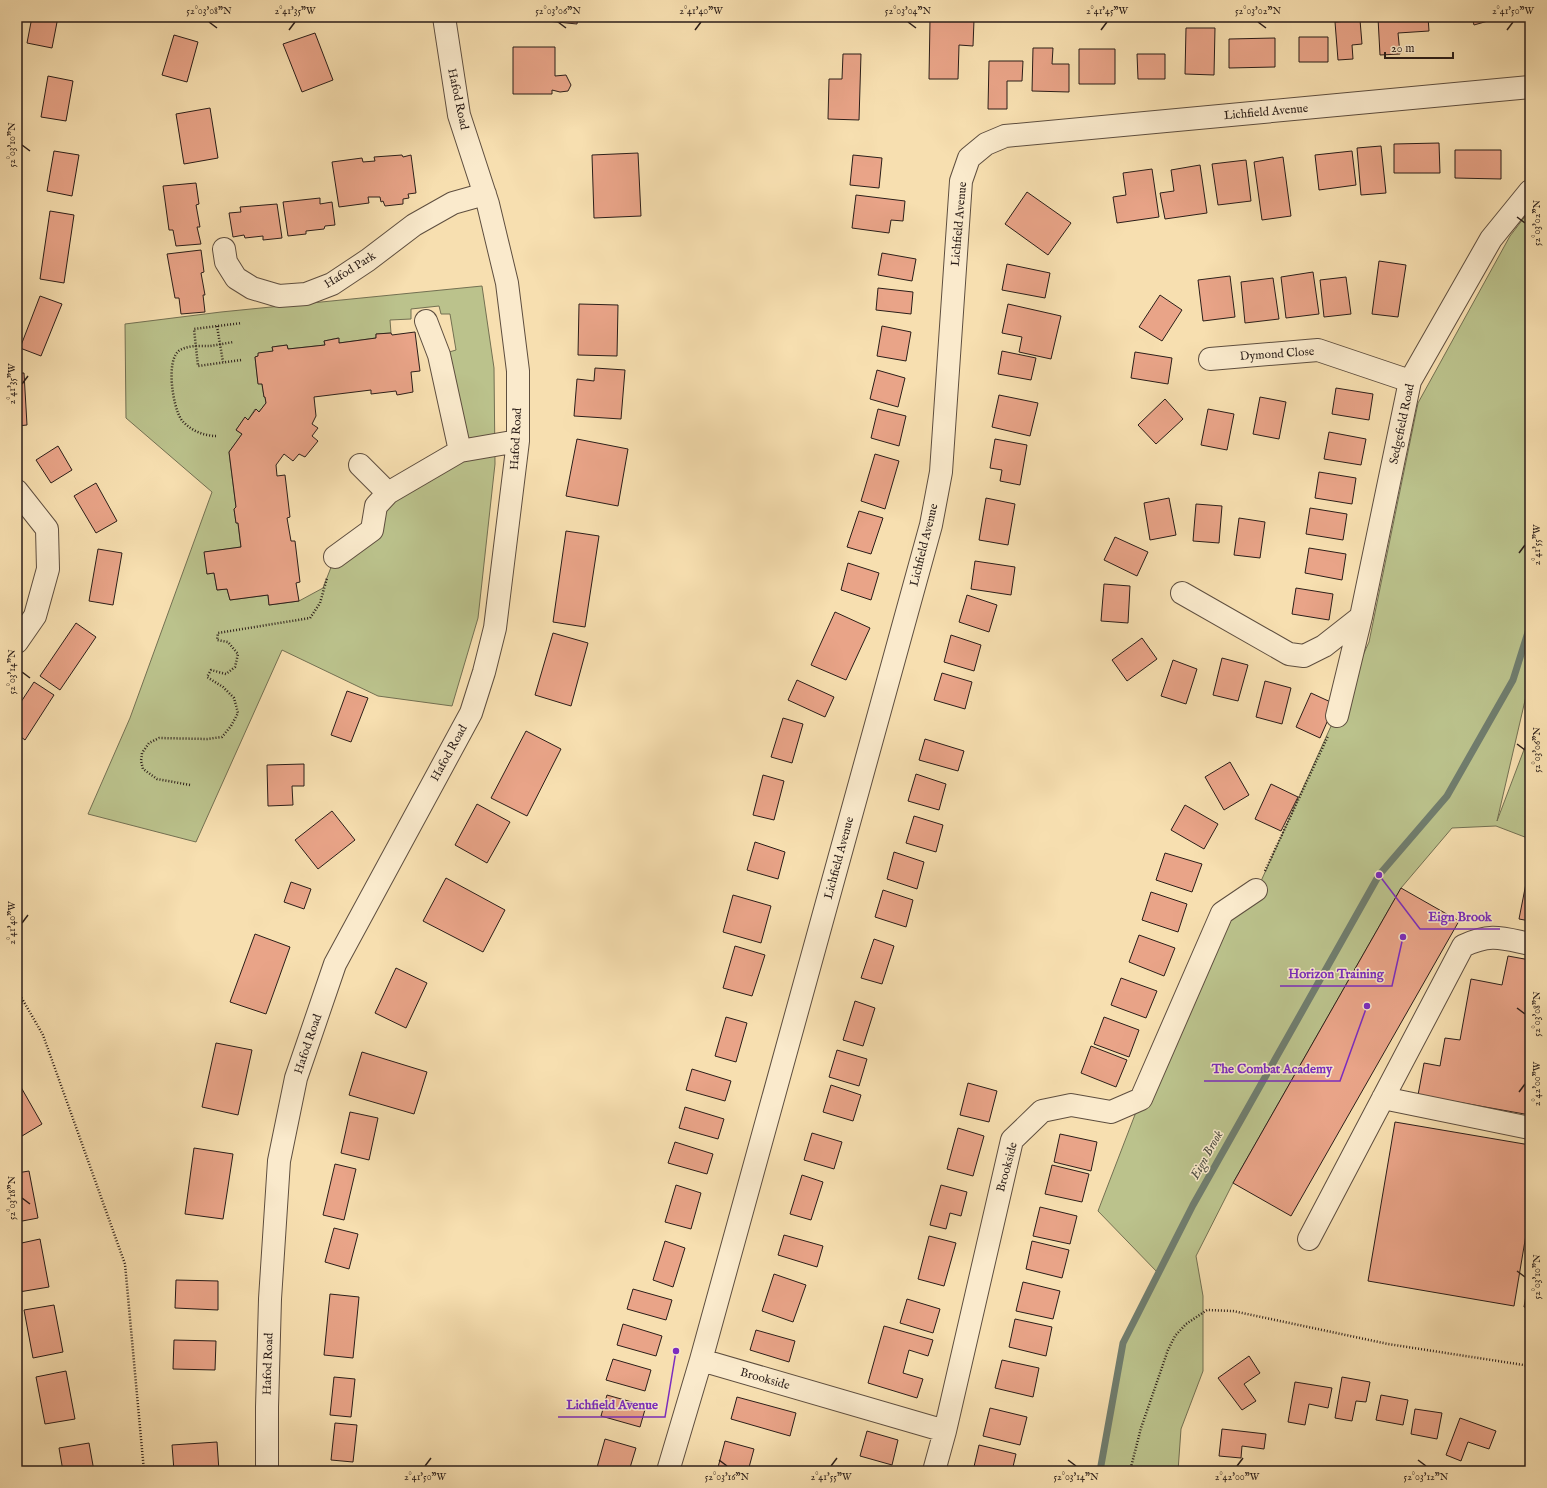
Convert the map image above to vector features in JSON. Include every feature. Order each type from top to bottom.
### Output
[{"type":"street","name":"Hafod Road","points":[[267,1471],[270,1299],[279,1161],[296,1078],[335,964],[471,713],[484,672],[495,628],[518,441],[518,371],[508,283],[485,194],[459,115],[444,17]]},
{"type":"street","name":"Lichfield Avenue","points":[[668,1471],[931,525],[941,472],[961,181],[969,158],[986,144],[1005,136],[1530,87]]},
{"type":"street","name":"Sedgefield Road","points":[[1337,716],[1361,617],[1410,381],[1491,240],[1530,191]]},
{"type":"street","name":"Hafod Park","points":[[224,249],[226,262],[236,278],[252,288],[279,296],[306,294],[338,280],[368,260],[414,225],[453,203],[485,194]]},
{"type":"street","points":[[426,321],[439,355],[460,451]]},
{"type":"street","name":"Dymond Close","points":[[1210,358],[1318,350],[1410,381]]},
{"type":"street","points":[[335,557],[372,530],[376,506],[388,493],[460,451],[518,441]]},
{"type":"street","points":[[360,465],[388,493]]},
{"type":"street","points":[[17,490],[47,528],[48,569],[35,616],[17,642]]},
{"type":"street","points":[[1182,593],[1289,654],[1304,656],[1324,646],[1361,617]]},
{"type":"street","name":"Brookside","points":[[934,1471],[945,1431],[1012,1140],[1042,1111],[1071,1105],[1111,1112],[1141,1099],[1222,913],[1256,890]]},
{"type":"street","points":[[1309,1239],[1463,946],[1478,939],[1494,937],[1530,944]]},
{"type":"street","points":[[1383,1098],[1530,1128]]},
{"type":"street","name":"Brookside","points":[[700,1360],[945,1431]]},
{"type":"path","points":[[241,360],[198,366],[194,329],[242,323]]},
{"type":"path","points":[[217,326],[223,362]]},
{"type":"path","points":[[216,436],[205,436],[192,429],[181,419],[174,397],[171,374],[172,361],[179,350],[196,346],[234,342]]},
{"type":"path","points":[[190,786],[157,779],[143,769],[140,761],[142,753],[149,743],[160,738],[207,739],[222,737],[231,726],[238,713],[234,698],[223,687],[206,677],[211,670],[226,674],[235,667],[238,654],[228,642],[217,640],[218,633],[310,618],[320,603],[323,588],[335,557]]},
{"type":"path","points":[[1256,890],[1337,716]]},
{"type":"path","points":[[17,990],[43,1035],[125,1264],[144,1471]]},
{"type":"path","points":[[1130,1471],[1141,1428],[1168,1350],[1175,1336],[1186,1324],[1206,1310],[1233,1311],[1388,1344],[1530,1366]]},
{"type":"green space","points":[[1530,210],[1530,679],[1497,821],[1525,747],[1530,750],[1530,839],[1496,826],[1452,828],[1401,888],[1233,1183],[1196,1256],[1203,1296],[1203,1371],[1181,1429],[1178,1471],[1100,1471],[1123,1343],[1158,1273],[1098,1211],[1141,1099],[1222,913],[1257,890],[1369,642],[1418,403],[1510,236]]},
{"type":"green space","points":[[482,286],[494,368],[495,464],[478,618],[452,706],[378,696],[282,650],[196,842],[88,814],[130,718],[212,492],[126,418],[125,324],[221,312]],"holes":[[[439,306],[441,314],[450,314],[456,350],[439,355],[460,451],[376,506],[335,557],[323,588],[299,601],[269,605],[268,595],[230,600],[227,589],[217,590],[214,573],[207,574],[205,552],[241,547],[238,523],[236,523],[234,509],[236,507],[229,452],[242,434],[236,430],[245,418],[248,420],[255,409],[259,412],[266,403],[262,384],[258,383],[255,357],[273,351],[272,347],[287,345],[288,349],[325,345],[324,341],[338,338],[339,343],[376,338],[376,334],[391,333],[390,320],[411,319],[411,309]]]},
{"type":"building","points":[[32,17],[58,17],[52,48],[27,43]]},
{"type":"building","points":[[578,17],[577,24],[517,18]]},
{"type":"building","points":[[1428,17],[1429,31],[1398,33],[1400,54],[1380,55],[1378,18]]},
{"type":"building","points":[[1472,17],[1494,17],[1495,19],[1474,25]]},
{"type":"building","points":[[930,19],[974,20],[973,46],[959,45],[958,79],[929,79]]},
{"type":"building","points":[[1360,20],[1362,44],[1352,45],[1353,59],[1338,60],[1335,22]]},
{"type":"building","points":[[1186,28],[1215,28],[1214,75],[1185,74]]},
{"type":"building","points":[[315,33],[333,80],[302,92],[283,44]]},
{"type":"building","points":[[174,35],[198,42],[187,82],[162,75]]},
{"type":"building","points":[[1299,37],[1328,37],[1328,62],[1299,62]]},
{"type":"building","points":[[1275,38],[1275,67],[1229,68],[1229,39]]},
{"type":"building","points":[[513,47],[555,47],[555,76],[566,75],[571,85],[568,91],[560,92],[552,90],[552,94],[513,94]]},
{"type":"building","points":[[1033,48],[1053,48],[1052,64],[1069,64],[1069,92],[1032,91]]},
{"type":"building","points":[[1079,49],[1115,49],[1115,84],[1079,84]]},
{"type":"building","points":[[843,54],[861,54],[859,120],[828,119],[829,79],[842,79]]},
{"type":"building","points":[[1137,54],[1165,54],[1165,79],[1138,79]]},
{"type":"building","points":[[989,61],[1023,61],[1022,81],[1007,81],[1007,109],[988,109]]},
{"type":"building","points":[[48,76],[73,81],[66,121],[41,117]]},
{"type":"building","points":[[210,108],[218,158],[184,164],[176,114]]},
{"type":"building","points":[[1439,143],[1440,173],[1394,173],[1394,144]]},
{"type":"building","points":[[1381,146],[1386,193],[1361,195],[1357,148]]},
{"type":"building","points":[[1455,150],[1501,150],[1501,179],[1455,178]]},
{"type":"building","points":[[54,151],[79,155],[72,196],[47,191]]},
{"type":"building","points":[[1352,151],[1356,185],[1319,190],[1315,155]]},
{"type":"building","points":[[638,153],[641,216],[594,218],[592,155]]},
{"type":"building","points":[[402,155],[403,157],[411,155],[416,193],[408,194],[409,198],[403,199],[403,204],[385,206],[383,201],[381,202],[380,197],[368,197],[369,203],[339,207],[332,162],[362,158],[363,162],[375,161],[374,157]]},
{"type":"building","points":[[853,155],[882,158],[879,188],[850,185]]},
{"type":"building","points":[[1283,157],[1291,216],[1262,220],[1254,162]]},
{"type":"building","points":[[1246,160],[1251,201],[1218,205],[1212,164]]},
{"type":"building","points":[[1200,165],[1207,213],[1165,219],[1160,193],[1174,191],[1171,170]]},
{"type":"building","points":[[1152,169],[1159,217],[1117,223],[1113,197],[1126,195],[1123,173]]},
{"type":"building","points":[[196,183],[199,204],[196,205],[200,227],[197,227],[201,244],[176,246],[173,230],[169,230],[163,186]]},
{"type":"building","points":[[1027,192],[1071,223],[1048,255],[1005,224]]},
{"type":"building","points":[[856,195],[905,201],[903,221],[891,220],[889,233],[852,228]]},
{"type":"building","points":[[320,198],[320,204],[332,202],[335,225],[325,226],[324,229],[306,231],[306,234],[288,236],[283,202]]},
{"type":"building","points":[[277,204],[282,238],[263,240],[263,236],[245,238],[244,235],[233,237],[229,213],[241,212],[240,207]]},
{"type":"building","points":[[50,211],[74,215],[64,283],[40,279]]},
{"type":"building","points":[[201,250],[204,272],[201,273],[205,295],[203,295],[205,312],[181,314],[179,298],[175,298],[167,254]]},
{"type":"building","points":[[882,253],[916,259],[912,281],[878,275]]},
{"type":"building","points":[[1379,261],[1406,265],[1398,317],[1372,314]]},
{"type":"building","points":[[1007,264],[1050,273],[1045,298],[1002,290]]},
{"type":"building","points":[[1313,272],[1319,314],[1286,318],[1281,277]]},
{"type":"building","points":[[1230,276],[1235,317],[1203,321],[1198,280]]},
{"type":"building","points":[[1346,277],[1351,314],[1324,317],[1320,280]]},
{"type":"building","points":[[1273,278],[1279,319],[1245,323],[1241,282]]},
{"type":"building","points":[[878,288],[913,292],[911,314],[876,310]]},
{"type":"building","points":[[1160,295],[1182,310],[1162,341],[1139,327]]},
{"type":"building","points":[[40,296],[62,304],[41,356],[20,348]]},
{"type":"building","points":[[579,304],[618,305],[617,356],[578,355]]},
{"type":"building","points":[[1008,304],[1061,316],[1051,359],[1019,352],[1022,337],[1002,333]]},
{"type":"building","points":[[882,326],[911,332],[906,361],[877,356]]},
{"type":"building","points":[[415,332],[420,371],[411,372],[413,392],[397,395],[396,391],[371,394],[371,390],[314,397],[316,416],[312,424],[318,428],[312,436],[318,441],[305,457],[299,454],[293,461],[284,454],[276,465],[277,476],[285,475],[290,517],[287,518],[291,541],[295,541],[300,582],[296,583],[299,601],[269,605],[268,595],[230,600],[227,589],[217,590],[214,573],[207,574],[204,552],[241,547],[238,523],[236,523],[234,509],[236,507],[229,452],[242,434],[236,430],[245,417],[248,420],[256,409],[259,412],[266,403],[262,384],[258,384],[255,357],[258,356],[258,353],[273,351],[272,347],[287,345],[288,349],[325,345],[324,341],[339,338],[339,343],[376,338],[376,334],[391,333],[392,335]]},
{"type":"building","points":[[1002,351],[1036,358],[1031,380],[998,374]]},
{"type":"building","points":[[1135,352],[1172,358],[1168,384],[1131,378]]},
{"type":"building","points":[[595,368],[625,370],[621,419],[574,416],[577,379],[594,381]]},
{"type":"building","points":[[877,370],[905,378],[898,407],[870,399]]},
{"type":"building","points":[[17,373],[24,373],[27,425],[17,426]]},
{"type":"building","points":[[1336,388],[1373,394],[1369,420],[1332,414]]},
{"type":"building","points":[[999,395],[1038,403],[1030,436],[992,427]]},
{"type":"building","points":[[1260,397],[1286,402],[1279,439],[1253,434]]},
{"type":"building","points":[[1165,399],[1183,419],[1156,444],[1138,425]]},
{"type":"building","points":[[878,409],[906,416],[899,446],[871,438]]},
{"type":"building","points":[[1208,409],[1234,414],[1227,450],[1201,445]]},
{"type":"building","points":[[1329,432],[1366,439],[1361,465],[1324,459]]},
{"type":"building","points":[[577,439],[628,449],[618,506],[566,496]]},
{"type":"building","points":[[995,439],[1027,445],[1020,485],[1000,481],[1002,470],[990,468]]},
{"type":"building","points":[[58,446],[72,470],[51,483],[36,460]]},
{"type":"building","points":[[875,454],[899,461],[885,509],[861,501]]},
{"type":"building","points":[[1319,472],[1356,478],[1352,504],[1315,498]]},
{"type":"building","points":[[96,483],[117,521],[96,533],[74,496]]},
{"type":"building","points":[[986,498],[1015,504],[1008,545],[979,540]]},
{"type":"building","points":[[1169,498],[1176,535],[1150,540],[1144,503]]},
{"type":"building","points":[[1196,504],[1222,506],[1219,543],[1193,541]]},
{"type":"building","points":[[1310,508],[1347,514],[1343,540],[1306,534]]},
{"type":"building","points":[[859,511],[883,518],[871,554],[847,547]]},
{"type":"building","points":[[1239,518],[1265,522],[1260,558],[1234,555]]},
{"type":"building","points":[[566,531],[599,536],[585,627],[553,622]]},
{"type":"building","points":[[1115,537],[1148,552],[1137,576],[1104,560]]},
{"type":"building","points":[[1309,548],[1346,554],[1342,580],[1305,573]]},
{"type":"building","points":[[98,549],[122,553],[113,605],[89,601]]},
{"type":"building","points":[[975,561],[1015,567],[1011,595],[971,589]]},
{"type":"building","points":[[848,563],[879,573],[871,600],[841,590]]},
{"type":"building","points":[[1104,584],[1130,586],[1128,623],[1101,621]]},
{"type":"building","points":[[1296,588],[1333,594],[1329,620],[1292,614]]},
{"type":"building","points":[[967,595],[997,605],[989,632],[959,622]]},
{"type":"building","points":[[835,612],[870,628],[846,680],[811,665]]},
{"type":"building","points":[[76,623],[96,637],[60,690],[40,676]]},
{"type":"building","points":[[553,633],[588,643],[571,706],[535,695]]},
{"type":"building","points":[[951,635],[981,645],[974,671],[944,662]]},
{"type":"building","points":[[1142,638],[1157,659],[1127,681],[1112,660]]},
{"type":"building","points":[[1222,658],[1248,665],[1238,701],[1213,695]]},
{"type":"building","points":[[1173,660],[1197,669],[1186,704],[1161,696]]},
{"type":"building","points":[[942,673],[972,682],[965,709],[934,700]]},
{"type":"building","points":[[797,680],[834,697],[825,717],[788,700]]},
{"type":"building","points":[[1265,681],[1291,688],[1282,724],[1256,717]]},
{"type":"building","points":[[34,682],[54,695],[25,740],[17,734],[17,708]]},
{"type":"building","points":[[347,691],[368,698],[351,742],[331,735]]},
{"type":"building","points":[[1311,693],[1335,704],[1320,738],[1296,727]]},
{"type":"building","points":[[783,718],[803,724],[792,763],[771,757]]},
{"type":"building","points":[[526,731],[561,749],[527,816],[491,798]]},
{"type":"building","points":[[925,739],[964,751],[958,771],[919,760]]},
{"type":"building","points":[[1230,762],[1249,795],[1224,810],[1205,777]]},
{"type":"building","points":[[304,764],[304,786],[292,786],[293,805],[268,806],[267,765]]},
{"type":"building","points":[[916,774],[946,784],[939,810],[908,801]]},
{"type":"building","points":[[763,775],[784,781],[774,820],[753,815]]},
{"type":"building","points":[[1271,784],[1298,797],[1281,831],[1255,819]]},
{"type":"building","points":[[477,804],[510,822],[487,863],[455,845]]},
{"type":"building","points":[[1185,805],[1218,824],[1204,849],[1171,830]]},
{"type":"building","points":[[332,811],[355,840],[318,869],[295,840]]},
{"type":"building","points":[[914,816],[943,825],[936,852],[906,843]]},
{"type":"building","points":[[755,842],[785,852],[778,879],[747,870]]},
{"type":"building","points":[[894,852],[924,862],[917,889],[887,879]]},
{"type":"building","points":[[1165,853],[1202,864],[1192,892],[1156,880]]},
{"type":"building","points":[[1530,863],[1530,921],[1519,919]]},
{"type":"building","points":[[446,878],[505,910],[483,952],[423,921]]},
{"type":"building","points":[[291,882],[311,889],[304,909],[284,902]]},
{"type":"building","points":[[1401,888],[1459,921],[1291,1216],[1233,1183]]},
{"type":"building","points":[[883,890],[913,900],[906,927],[875,917]]},
{"type":"building","points":[[1151,892],[1187,904],[1178,932],[1142,920]]},
{"type":"building","points":[[733,895],[771,906],[761,943],[723,932]]},
{"type":"building","points":[[255,934],[290,947],[266,1014],[230,1002]]},
{"type":"building","points":[[1139,935],[1175,948],[1164,976],[1129,962]]},
{"type":"building","points":[[874,939],[894,946],[882,984],[861,978]]},
{"type":"building","points":[[735,946],[765,955],[752,996],[723,988]]},
{"type":"building","points":[[1508,956],[1530,960],[1530,1115],[1418,1095],[1424,1063],[1440,1066],[1445,1038],[1460,1040],[1471,979],[1502,985]]},
{"type":"building","points":[[396,968],[427,983],[406,1028],[375,1013]]},
{"type":"building","points":[[1121,978],[1157,991],[1146,1018],[1111,1005]]},
{"type":"building","points":[[855,1001],[875,1008],[863,1046],[843,1040]]},
{"type":"building","points":[[726,1017],[747,1023],[736,1062],[715,1056]]},
{"type":"building","points":[[1104,1017],[1139,1030],[1129,1057],[1094,1044]]},
{"type":"building","points":[[216,1043],[252,1050],[238,1115],[202,1107]]},
{"type":"building","points":[[1091,1046],[1127,1060],[1116,1087],[1081,1073]]},
{"type":"building","points":[[837,1050],[867,1059],[859,1086],[829,1077]]},
{"type":"building","points":[[362,1052],[427,1072],[414,1114],[349,1095]]},
{"type":"building","points":[[692,1069],[731,1081],[725,1101],[686,1090]]},
{"type":"building","points":[[18,1082],[42,1124],[17,1139],[17,1083]]},
{"type":"building","points":[[968,1083],[997,1091],[989,1122],[960,1115]]},
{"type":"building","points":[[831,1085],[861,1095],[853,1121],[823,1112]]},
{"type":"building","points":[[685,1107],[724,1119],[718,1139],[679,1128]]},
{"type":"building","points":[[350,1112],[378,1118],[369,1160],[341,1153]]},
{"type":"building","points":[[1395,1122],[1530,1145],[1530,1211],[1514,1306],[1368,1281]]},
{"type":"building","points":[[958,1128],[984,1136],[973,1176],[947,1169]]},
{"type":"building","points":[[812,1133],[842,1142],[834,1169],[804,1160]]},
{"type":"building","points":[[1060,1134],[1097,1142],[1091,1171],[1054,1162]]},
{"type":"building","points":[[675,1142],[713,1154],[707,1174],[668,1163]]},
{"type":"building","points":[[194,1148],[233,1154],[223,1219],[185,1214]]},
{"type":"building","points":[[335,1164],[356,1169],[344,1220],[323,1215]]},
{"type":"building","points":[[1052,1165],[1089,1174],[1082,1202],[1045,1194]]},
{"type":"building","points":[[29,1171],[38,1218],[17,1222],[17,1173]]},
{"type":"building","points":[[802,1175],[823,1182],[811,1220],[790,1214]]},
{"type":"building","points":[[676,1185],[701,1193],[691,1229],[665,1222]]},
{"type":"building","points":[[941,1185],[967,1192],[961,1216],[950,1213],[946,1229],[930,1225]]},
{"type":"building","points":[[1040,1207],[1077,1216],[1070,1244],[1033,1236]]},
{"type":"building","points":[[334,1228],[358,1234],[349,1269],[325,1262]]},
{"type":"building","points":[[784,1235],[823,1246],[817,1267],[778,1255]]},
{"type":"building","points":[[929,1236],[956,1243],[944,1286],[918,1279]]},
{"type":"building","points":[[40,1239],[49,1287],[19,1292],[17,1283],[17,1244]]},
{"type":"building","points":[[665,1241],[685,1248],[673,1287],[653,1280]]},
{"type":"building","points":[[1032,1241],[1069,1250],[1062,1278],[1026,1269]]},
{"type":"building","points":[[1530,1272],[1530,1308],[1524,1307]]},
{"type":"building","points":[[774,1274],[806,1285],[793,1322],[762,1311]]},
{"type":"building","points":[[176,1280],[218,1281],[218,1310],[175,1308]]},
{"type":"building","points":[[1023,1282],[1060,1291],[1053,1319],[1016,1311]]},
{"type":"building","points":[[633,1289],[672,1300],[666,1320],[627,1309]]},
{"type":"building","points":[[330,1294],[359,1297],[353,1358],[324,1355]]},
{"type":"building","points":[[907,1299],[940,1309],[933,1333],[900,1323]]},
{"type":"building","points":[[54,1305],[63,1352],[33,1358],[24,1310]]},
{"type":"building","points":[[1015,1319],[1052,1327],[1046,1356],[1009,1347]]},
{"type":"building","points":[[623,1324],[662,1336],[656,1356],[617,1345]]},
{"type":"building","points":[[884,1326],[933,1340],[928,1356],[909,1350],[903,1373],[923,1379],[917,1398],[868,1383]]},
{"type":"building","points":[[756,1330],[795,1341],[789,1362],[750,1350]]},
{"type":"building","points":[[174,1340],[216,1341],[215,1370],[173,1369]]},
{"type":"building","points":[[1249,1356],[1260,1373],[1244,1384],[1256,1401],[1242,1410],[1218,1378]]},
{"type":"building","points":[[613,1359],[651,1370],[645,1391],[606,1380]]},
{"type":"building","points":[[1002,1360],[1039,1368],[1033,1397],[995,1388]]},
{"type":"building","points":[[66,1371],[75,1419],[45,1424],[36,1377]]},
{"type":"building","points":[[334,1377],[355,1379],[351,1417],[330,1415]]},
{"type":"building","points":[[1342,1377],[1370,1382],[1366,1402],[1356,1401],[1352,1421],[1335,1418]]},
{"type":"building","points":[[1295,1382],[1332,1388],[1328,1408],[1309,1404],[1305,1425],[1288,1422]]},
{"type":"building","points":[[607,1395],[646,1406],[640,1427],[601,1416]]},
{"type":"building","points":[[1381,1395],[1408,1400],[1403,1425],[1376,1420]]},
{"type":"building","points":[[737,1397],[796,1413],[790,1436],[731,1419]]},
{"type":"building","points":[[990,1408],[1027,1417],[1020,1445],[983,1436]]},
{"type":"building","points":[[1415,1409],[1442,1413],[1437,1439],[1411,1434]]},
{"type":"building","points":[[1460,1418],[1496,1431],[1489,1449],[1468,1442],[1461,1461],[1446,1455]]},
{"type":"building","points":[[335,1423],[357,1425],[353,1462],[331,1460]]},
{"type":"building","points":[[1222,1429],[1266,1434],[1264,1449],[1242,1446],[1241,1458],[1219,1456]]},
{"type":"building","points":[[867,1431],[898,1440],[892,1465],[860,1456]]},
{"type":"building","points":[[605,1439],[636,1448],[629,1471],[596,1471]]},
{"type":"building","points":[[725,1441],[754,1449],[748,1471],[717,1471]]},
{"type":"building","points":[[217,1442],[219,1471],[174,1471],[172,1445]]},
{"type":"building","points":[[89,1443],[94,1471],[63,1471],[59,1448]]},
{"type":"building","points":[[979,1445],[1016,1454],[1012,1471],[973,1471]]},
{"type":"waterway","name":"Eign Brook","points":[[1100,1471],[1123,1343],[1193,1205],[1379,875],[1447,796],[1513,680],[1530,626]]},
{"type":"place","name":"Eign Brook","points":[[1379,875]]},
{"type":"place","name":"Horizon Training","points":[[1403,937]]},
{"type":"place","name":"The Combat Academy","points":[[1367,1006]]},
{"type":"place","name":"Lichfield Avenue","points":[[676,1351]]}]
